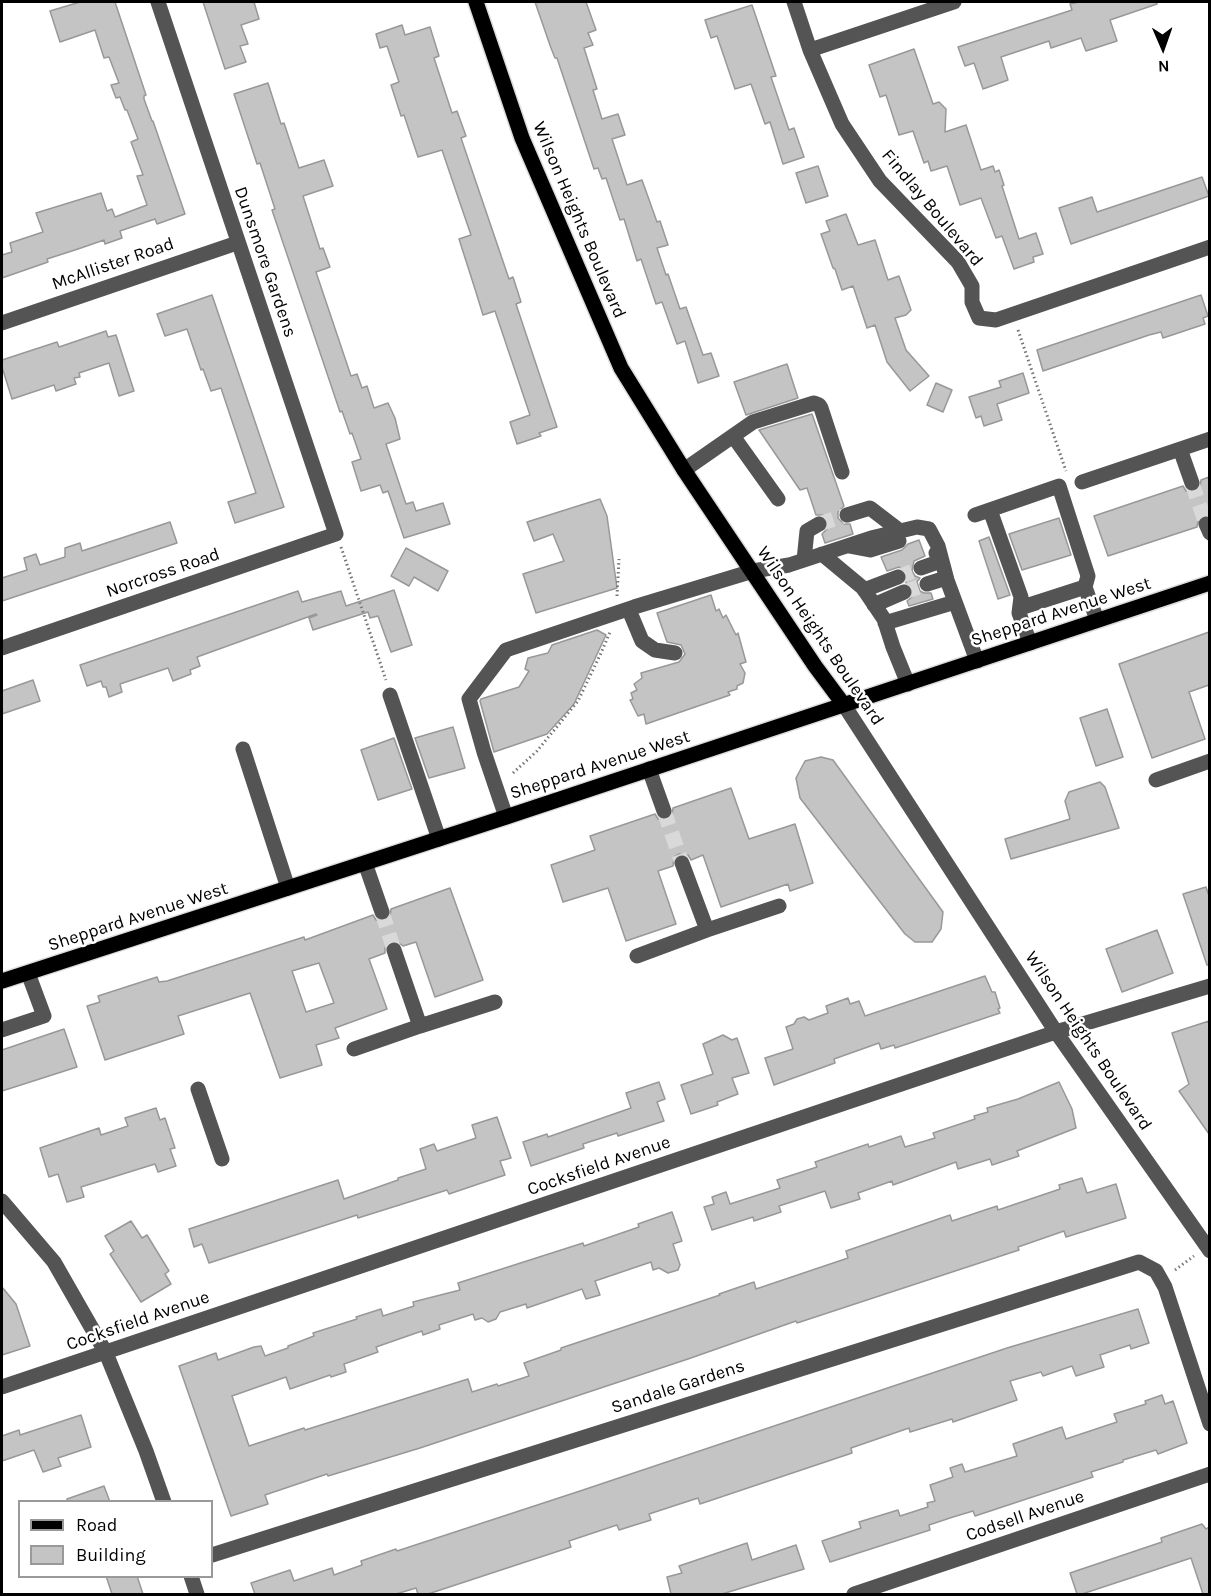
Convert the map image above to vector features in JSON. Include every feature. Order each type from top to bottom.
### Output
[{"type":"main road","name":"Wilson Heights Boulevard","points":[[476,2],[522,138],[621,368],[684,470],[815,666],[844,705]]},
{"type":"main road","name":"Sheppard Avenue West","points":[[2,981],[1209,584]]},
{"type":"street","name":"Dunsmore Gardens","points":[[158,2],[336,534]]},
{"type":"street","name":"Findlay Boulevard","points":[[794,2],[810,50],[842,124],[880,181],[958,262],[972,286],[972,302],[979,318],[996,320],[1209,247]]},
{"type":"street","points":[[810,50],[954,2]]},
{"type":"street","name":"McAllister Road","points":[[2,323],[237,243]]},
{"type":"street","points":[[684,470],[753,422],[810,404],[817,404],[821,408],[842,472]]},
{"type":"street","points":[[733,436],[778,499]]},
{"type":"street","points":[[1075,480],[1209,440]]},
{"type":"street","points":[[1180,449],[1192,483]]},
{"type":"street","points":[[1030,643],[1019,613],[1022,597],[983,512],[1059,486],[1088,576],[1085,587],[1097,620]]},
{"type":"street","points":[[847,515],[870,508],[900,531]]},
{"type":"street","points":[[804,560],[807,531],[819,524]]},
{"type":"street","points":[[506,817],[483,752],[469,699],[506,650],[686,591],[753,572],[789,565],[917,527],[928,529],[938,546],[946,578],[977,661]]},
{"type":"street","name":"Norcross Road","points":[[2,648],[336,534]]},
{"type":"street","points":[[847,546],[870,550],[895,542],[923,537],[941,561]]},
{"type":"street","points":[[822,554],[864,590],[874,604],[885,623],[908,684]]},
{"type":"street","points":[[921,568],[941,561]]},
{"type":"street","points":[[864,590],[898,577]]},
{"type":"street","points":[[927,584],[946,578]]},
{"type":"street","points":[[1020,608],[1085,587]]},
{"type":"street","points":[[874,604],[904,592]]},
{"type":"street","points":[[885,623],[955,602]]},
{"type":"street","points":[[629,610],[642,641],[655,650],[675,653]]},
{"type":"street","points":[[390,695],[439,839]]},
{"type":"street","name":"Wilson Heights Boulevard","points":[[844,705],[1056,1032],[1208,1249]]},
{"type":"street","points":[[243,749],[288,888]]},
{"type":"street","points":[[1156,780],[1209,761]]},
{"type":"street","points":[[650,769],[664,811]]},
{"type":"street","points":[[365,863],[382,912]]},
{"type":"street","points":[[682,863],[707,930]]},
{"type":"street","points":[[637,956],[778,906]]},
{"type":"street","points":[[394,950],[420,1026]]},
{"type":"street","points":[[2,1030],[44,1016],[28,973]]},
{"type":"street","name":"Cocksfield Avenue","points":[[2,1387],[1056,1032],[1209,986]]},
{"type":"street","points":[[354,1049],[495,1002]]},
{"type":"street","points":[[198,1089],[222,1159]]},
{"type":"street","points":[[2,1201],[54,1262],[106,1353],[163,1500]]},
{"type":"street","name":"Sandale Gardens","points":[[213,1555],[1139,1262],[1158,1276]]},
{"type":"street","points":[[1158,1276],[1165,1287],[1209,1424]]},
{"type":"street","name":"Codsell Avenue","points":[[854,1594],[1209,1474]]},
{"type":"street","points":[[191,1578],[197,1594]]},
{"type":"path","points":[[1012,314],[1075,480]]},
{"type":"path","points":[[336,534],[390,695]]},
{"type":"path","points":[[513,773],[537,751],[578,701],[602,653],[611,627],[619,559]]},
{"type":"path","points":[[1158,1276],[1208,1249]]},
{"type":"building","points":[[80,2],[115,2],[146,95],[144,99],[185,214],[157,224],[155,219],[120,231],[122,238],[105,244],[104,240],[47,259],[48,262],[2,278],[2,255],[12,252],[10,243],[43,232],[36,213],[101,193],[107,211],[112,209],[115,217],[147,205],[137,176],[143,175],[131,142],[138,139],[127,110],[120,97],[116,98],[111,85],[119,83],[109,57],[104,58],[95,30],[60,42],[50,11]]},
{"type":"building","points":[[203,2],[254,2],[259,19],[241,25],[248,44],[240,46],[246,62],[225,69]]},
{"type":"building","points":[[535,2],[586,2],[596,30],[588,33],[593,45],[584,48],[597,89],[593,90],[602,119],[618,114],[625,135],[612,139],[627,185],[642,180],[668,245],[657,248],[666,275],[668,274],[680,309],[686,307],[703,355],[711,353],[719,376],[698,383],[685,341],[677,344],[662,302],[656,304],[641,259],[637,261],[624,219],[620,220],[606,178],[602,179],[598,168],[594,169],[557,58],[551,48]]},
{"type":"building","points":[[1157,2],[1157,4],[1110,20],[1117,41],[1086,51],[1081,38],[1051,48],[1049,41],[1001,57],[1008,80],[983,89],[974,63],[965,66],[958,47],[1072,10],[1070,4]]},
{"type":"building","points":[[752,5],[776,76],[771,77],[789,130],[794,128],[804,157],[783,164],[770,122],[765,124],[751,84],[735,89],[717,36],[711,38],[705,20]]},
{"type":"building","points":[[402,25],[405,35],[430,27],[439,56],[434,58],[452,113],[457,111],[466,136],[461,138],[509,279],[513,277],[521,302],[516,304],[557,427],[539,433],[541,436],[517,444],[510,422],[530,415],[495,311],[483,315],[459,239],[471,235],[442,150],[418,157],[391,85],[399,82],[387,46],[380,48],[376,34]]},
{"type":"building","points":[[914,49],[933,104],[939,102],[946,109],[945,132],[966,125],[981,170],[993,166],[995,172],[999,170],[1019,239],[1036,233],[1043,254],[1033,257],[1034,262],[1014,269],[1002,236],[996,238],[981,198],[960,205],[947,166],[931,171],[928,161],[924,163],[913,131],[899,135],[886,95],[880,97],[869,65]]},
{"type":"building","points":[[268,83],[281,124],[284,123],[299,168],[324,160],[333,186],[303,196],[320,249],[323,248],[330,267],[316,272],[351,376],[357,374],[362,388],[367,386],[374,408],[388,403],[395,418],[400,439],[386,444],[406,504],[413,502],[416,511],[443,503],[450,524],[404,538],[388,491],[383,493],[380,485],[361,491],[352,462],[361,459],[352,433],[350,434],[342,411],[340,412],[272,210],[275,209],[260,163],[257,164],[234,94]]},
{"type":"building","points":[[818,166],[828,196],[806,203],[796,173]]},
{"type":"building","points":[[1202,177],[1209,196],[1071,244],[1059,208],[1092,197],[1097,212]]},
{"type":"building","points":[[846,214],[858,245],[875,240],[888,280],[899,276],[911,310],[906,315],[895,318],[906,350],[929,376],[910,391],[887,362],[875,325],[867,328],[853,286],[842,290],[833,268],[821,234],[830,231],[826,221]]},
{"type":"building","points":[[212,295],[284,507],[235,523],[228,502],[256,493],[221,388],[211,391],[187,329],[165,336],[157,314]]},
{"type":"building","points":[[1201,295],[1208,316],[1203,318],[1205,324],[1163,338],[1161,332],[1149,335],[1043,371],[1037,350]]},
{"type":"building","points":[[106,331],[108,337],[116,335],[134,391],[119,396],[109,363],[79,373],[80,377],[74,378],[76,384],[56,391],[54,385],[12,399],[2,360],[57,342],[59,347]]},
{"type":"building","points":[[787,364],[798,398],[746,415],[734,382]]},
{"type":"building","points":[[1023,373],[1029,393],[997,404],[1002,420],[984,426],[981,416],[976,418],[969,397],[1001,387],[999,381]]},
{"type":"building","points":[[936,383],[952,390],[943,412],[927,405]]},
{"type":"building","points":[[812,414],[844,506],[838,512],[838,518],[844,524],[850,524],[853,534],[825,543],[822,534],[828,528],[828,520],[823,515],[816,515],[807,488],[800,490],[759,430]]},
{"type":"building","points":[[1209,477],[1209,515],[1199,518],[1197,527],[1108,556],[1094,516],[1183,486],[1186,491],[1195,492],[1200,489],[1201,480]]},
{"type":"building","points":[[600,499],[607,516],[617,588],[536,613],[523,574],[564,561],[553,534],[534,541],[527,522]]},
{"type":"building","points":[[1059,518],[1071,555],[1022,570],[1009,534]]},
{"type":"building","points":[[170,522],[177,543],[2,601],[2,578],[27,570],[24,558],[36,554],[40,565],[65,557],[65,548],[80,543],[82,551]]},
{"type":"building","points":[[989,537],[1010,595],[998,599],[979,541]]},
{"type":"building","points":[[919,540],[925,556],[914,561],[912,571],[920,578],[917,582],[920,591],[931,593],[933,599],[909,606],[907,601],[914,593],[913,588],[906,583],[907,573],[899,567],[887,571],[881,557],[902,550],[908,544]]},
{"type":"building","points":[[406,548],[448,571],[438,591],[414,577],[409,586],[391,576]]},
{"type":"building","points":[[394,590],[412,645],[391,652],[378,616],[370,618],[368,612],[313,630],[309,618],[316,614],[197,657],[200,666],[190,670],[191,674],[173,681],[168,668],[120,684],[122,692],[109,697],[101,681],[87,686],[80,665],[298,591],[302,602],[341,591],[346,606]]},
{"type":"building","points":[[711,595],[716,611],[719,609],[723,618],[726,615],[736,635],[738,633],[746,662],[740,664],[745,673],[743,683],[737,686],[737,689],[728,692],[730,695],[646,724],[644,714],[638,716],[630,700],[633,699],[631,693],[637,690],[634,684],[642,678],[641,673],[679,662],[685,654],[681,645],[667,642],[657,613]]},
{"type":"building","points":[[597,630],[606,635],[574,704],[547,734],[494,752],[481,699],[519,687],[529,671],[525,669],[528,658],[548,653],[552,645]]},
{"type":"building","points":[[1209,632],[1209,685],[1189,692],[1205,739],[1152,758],[1119,664]]},
{"type":"building","points":[[33,680],[40,701],[2,714],[2,691]]},
{"type":"building","points":[[1107,709],[1123,757],[1096,766],[1080,718]]},
{"type":"building","points":[[453,727],[465,768],[429,778],[415,738]]},
{"type":"building","points":[[394,738],[412,789],[378,800],[361,750]]},
{"type":"building","points":[[821,757],[833,760],[943,912],[941,929],[932,942],[915,942],[905,934],[800,798],[796,778],[805,761]]},
{"type":"building","points":[[1100,782],[1105,787],[1119,828],[1011,859],[1005,839],[1070,819],[1065,801],[1069,792]]},
{"type":"building","points":[[731,788],[749,839],[795,824],[813,883],[790,891],[788,884],[721,907],[703,855],[691,860],[688,855],[679,854],[674,857],[673,866],[658,871],[676,924],[626,941],[608,888],[563,902],[551,865],[595,850],[590,836],[655,814],[658,819],[667,820],[672,817],[673,808]]},
{"type":"building","points":[[1206,887],[1209,896],[1209,965],[1207,965],[1183,894]]},
{"type":"building","points":[[450,888],[483,980],[435,997],[416,942],[403,946],[396,941],[390,941],[385,948],[385,953],[369,959],[387,1009],[335,1028],[339,1038],[316,1045],[322,1065],[280,1078],[250,993],[178,1016],[184,1034],[105,1060],[87,1006],[100,1002],[98,996],[157,977],[159,982],[167,981],[304,937],[305,940],[373,915],[376,920],[385,921],[390,918],[391,909]],"holes":[[[319,963],[334,1003],[306,1012],[292,971]]]},
{"type":"building","points":[[1157,930],[1173,973],[1122,992],[1106,949]]},
{"type":"building","points":[[985,976],[992,992],[995,992],[1000,1013],[895,1048],[894,1045],[881,1049],[879,1043],[834,1059],[835,1063],[774,1085],[765,1058],[793,1049],[786,1027],[794,1024],[797,1019],[804,1017],[809,1020],[828,1013],[826,1006],[848,998],[850,1004],[859,1001],[865,1016]]},
{"type":"building","points":[[1209,1021],[1209,1134],[1179,1091],[1189,1084],[1172,1033]]},
{"type":"building","points":[[64,1029],[77,1067],[2,1091],[2,1050]]},
{"type":"building","points":[[723,1035],[732,1040],[737,1038],[749,1073],[732,1078],[738,1094],[717,1102],[718,1105],[691,1114],[681,1085],[713,1074],[703,1044]]},
{"type":"building","points":[[659,1082],[665,1099],[657,1102],[664,1121],[618,1136],[617,1133],[583,1144],[584,1148],[531,1166],[523,1142],[547,1134],[548,1137],[631,1108],[626,1093]]},
{"type":"building","points":[[1059,1082],[1072,1109],[1076,1128],[1017,1151],[1019,1156],[992,1165],[990,1159],[958,1169],[956,1162],[893,1185],[892,1181],[858,1193],[860,1199],[831,1208],[825,1191],[779,1206],[781,1212],[754,1221],[753,1217],[712,1230],[704,1207],[714,1204],[712,1197],[726,1192],[730,1204],[780,1188],[777,1180],[817,1167],[815,1162],[868,1144],[869,1147],[901,1136],[905,1147],[935,1138],[933,1133],[975,1119],[974,1116],[988,1112],[987,1108],[1018,1099]]},
{"type":"building","points":[[156,1108],[160,1120],[165,1118],[175,1148],[170,1149],[176,1166],[158,1172],[155,1164],[81,1187],[84,1197],[67,1202],[58,1174],[49,1177],[40,1148],[99,1128],[101,1135],[128,1126],[125,1118]]},
{"type":"building","points":[[497,1117],[511,1158],[500,1161],[505,1175],[449,1194],[447,1190],[358,1218],[357,1215],[209,1263],[202,1244],[194,1247],[189,1229],[338,1180],[344,1199],[426,1169],[420,1149],[434,1144],[437,1151],[476,1138],[472,1125]]},
{"type":"building","points":[[1082,1178],[1087,1193],[1116,1184],[1126,1218],[1066,1237],[1064,1231],[1018,1247],[1019,1250],[797,1323],[796,1321],[420,1448],[328,1476],[327,1474],[265,1495],[268,1504],[231,1516],[179,1366],[216,1353],[218,1360],[261,1346],[265,1356],[314,1336],[313,1333],[357,1319],[356,1317],[381,1309],[383,1316],[414,1306],[413,1302],[460,1290],[458,1283],[583,1243],[584,1246],[639,1227],[638,1224],[672,1212],[682,1241],[673,1244],[680,1265],[678,1270],[668,1273],[659,1268],[653,1270],[651,1262],[595,1281],[600,1295],[586,1299],[582,1289],[527,1308],[526,1304],[500,1312],[496,1319],[488,1322],[482,1318],[475,1320],[473,1314],[439,1325],[440,1329],[423,1335],[422,1331],[376,1347],[378,1352],[344,1364],[346,1372],[290,1389],[286,1377],[232,1396],[249,1446],[468,1379],[472,1392],[497,1384],[498,1386],[529,1376],[524,1363],[561,1350],[561,1348],[754,1282],[756,1289],[848,1258],[846,1251],[950,1215],[952,1221],[997,1206],[998,1210],[1060,1189],[1059,1185]]},
{"type":"building","points":[[131,1221],[142,1238],[147,1235],[169,1271],[165,1274],[171,1284],[141,1302],[110,1254],[114,1251],[105,1236]]},
{"type":"building","points":[[2,1287],[16,1304],[30,1346],[2,1355]]},
{"type":"building","points":[[1138,1309],[1149,1343],[1131,1349],[1130,1345],[1100,1355],[1104,1367],[1076,1376],[1072,1366],[1043,1376],[1041,1372],[1010,1381],[1017,1400],[953,1422],[952,1419],[910,1432],[909,1428],[851,1448],[852,1453],[700,1504],[698,1498],[649,1514],[651,1520],[619,1530],[617,1525],[569,1541],[571,1547],[428,1594],[418,1594],[416,1588],[396,1594],[255,1594],[251,1583],[290,1570],[294,1581],[332,1568],[334,1575],[362,1565],[361,1561],[396,1549],[397,1551],[580,1491],[1007,1348]]},
{"type":"building","points":[[1162,1395],[1165,1404],[1173,1401],[1187,1443],[1158,1454],[1156,1450],[1123,1460],[1123,1462],[1091,1472],[1093,1477],[975,1516],[973,1511],[953,1517],[929,1525],[930,1530],[830,1562],[822,1541],[861,1528],[859,1522],[898,1510],[900,1516],[928,1507],[927,1503],[935,1501],[930,1485],[953,1477],[950,1468],[962,1464],[965,1472],[1017,1456],[1013,1444],[1062,1427],[1066,1439],[1117,1422],[1114,1414],[1146,1404],[1145,1401]]},
{"type":"building","points":[[81,1415],[91,1447],[58,1458],[61,1466],[43,1472],[34,1450],[2,1461],[2,1436],[19,1430],[20,1435]]},
{"type":"building","points":[[104,1486],[109,1500],[67,1500]]},
{"type":"building","points":[[1202,1524],[1206,1529],[1209,1527],[1209,1594],[1203,1594],[1191,1558],[1077,1594],[1070,1573],[1162,1542],[1161,1538]]},
{"type":"building","points":[[747,1543],[752,1560],[796,1545],[804,1569],[722,1594],[671,1594],[667,1577],[682,1573],[679,1566]]},
{"type":"building","points":[[107,1578],[138,1578],[143,1594],[112,1594]]},
{"type":"tunnel","points":[[1192,483],[1206,524]]},
{"type":"tunnel","points":[[819,524],[847,515]]},
{"type":"tunnel","points":[[898,577],[921,568]]},
{"type":"tunnel","points":[[904,592],[927,584]]},
{"type":"tunnel","points":[[664,811],[682,863]]},
{"type":"tunnel","points":[[382,912],[394,950]]}]
